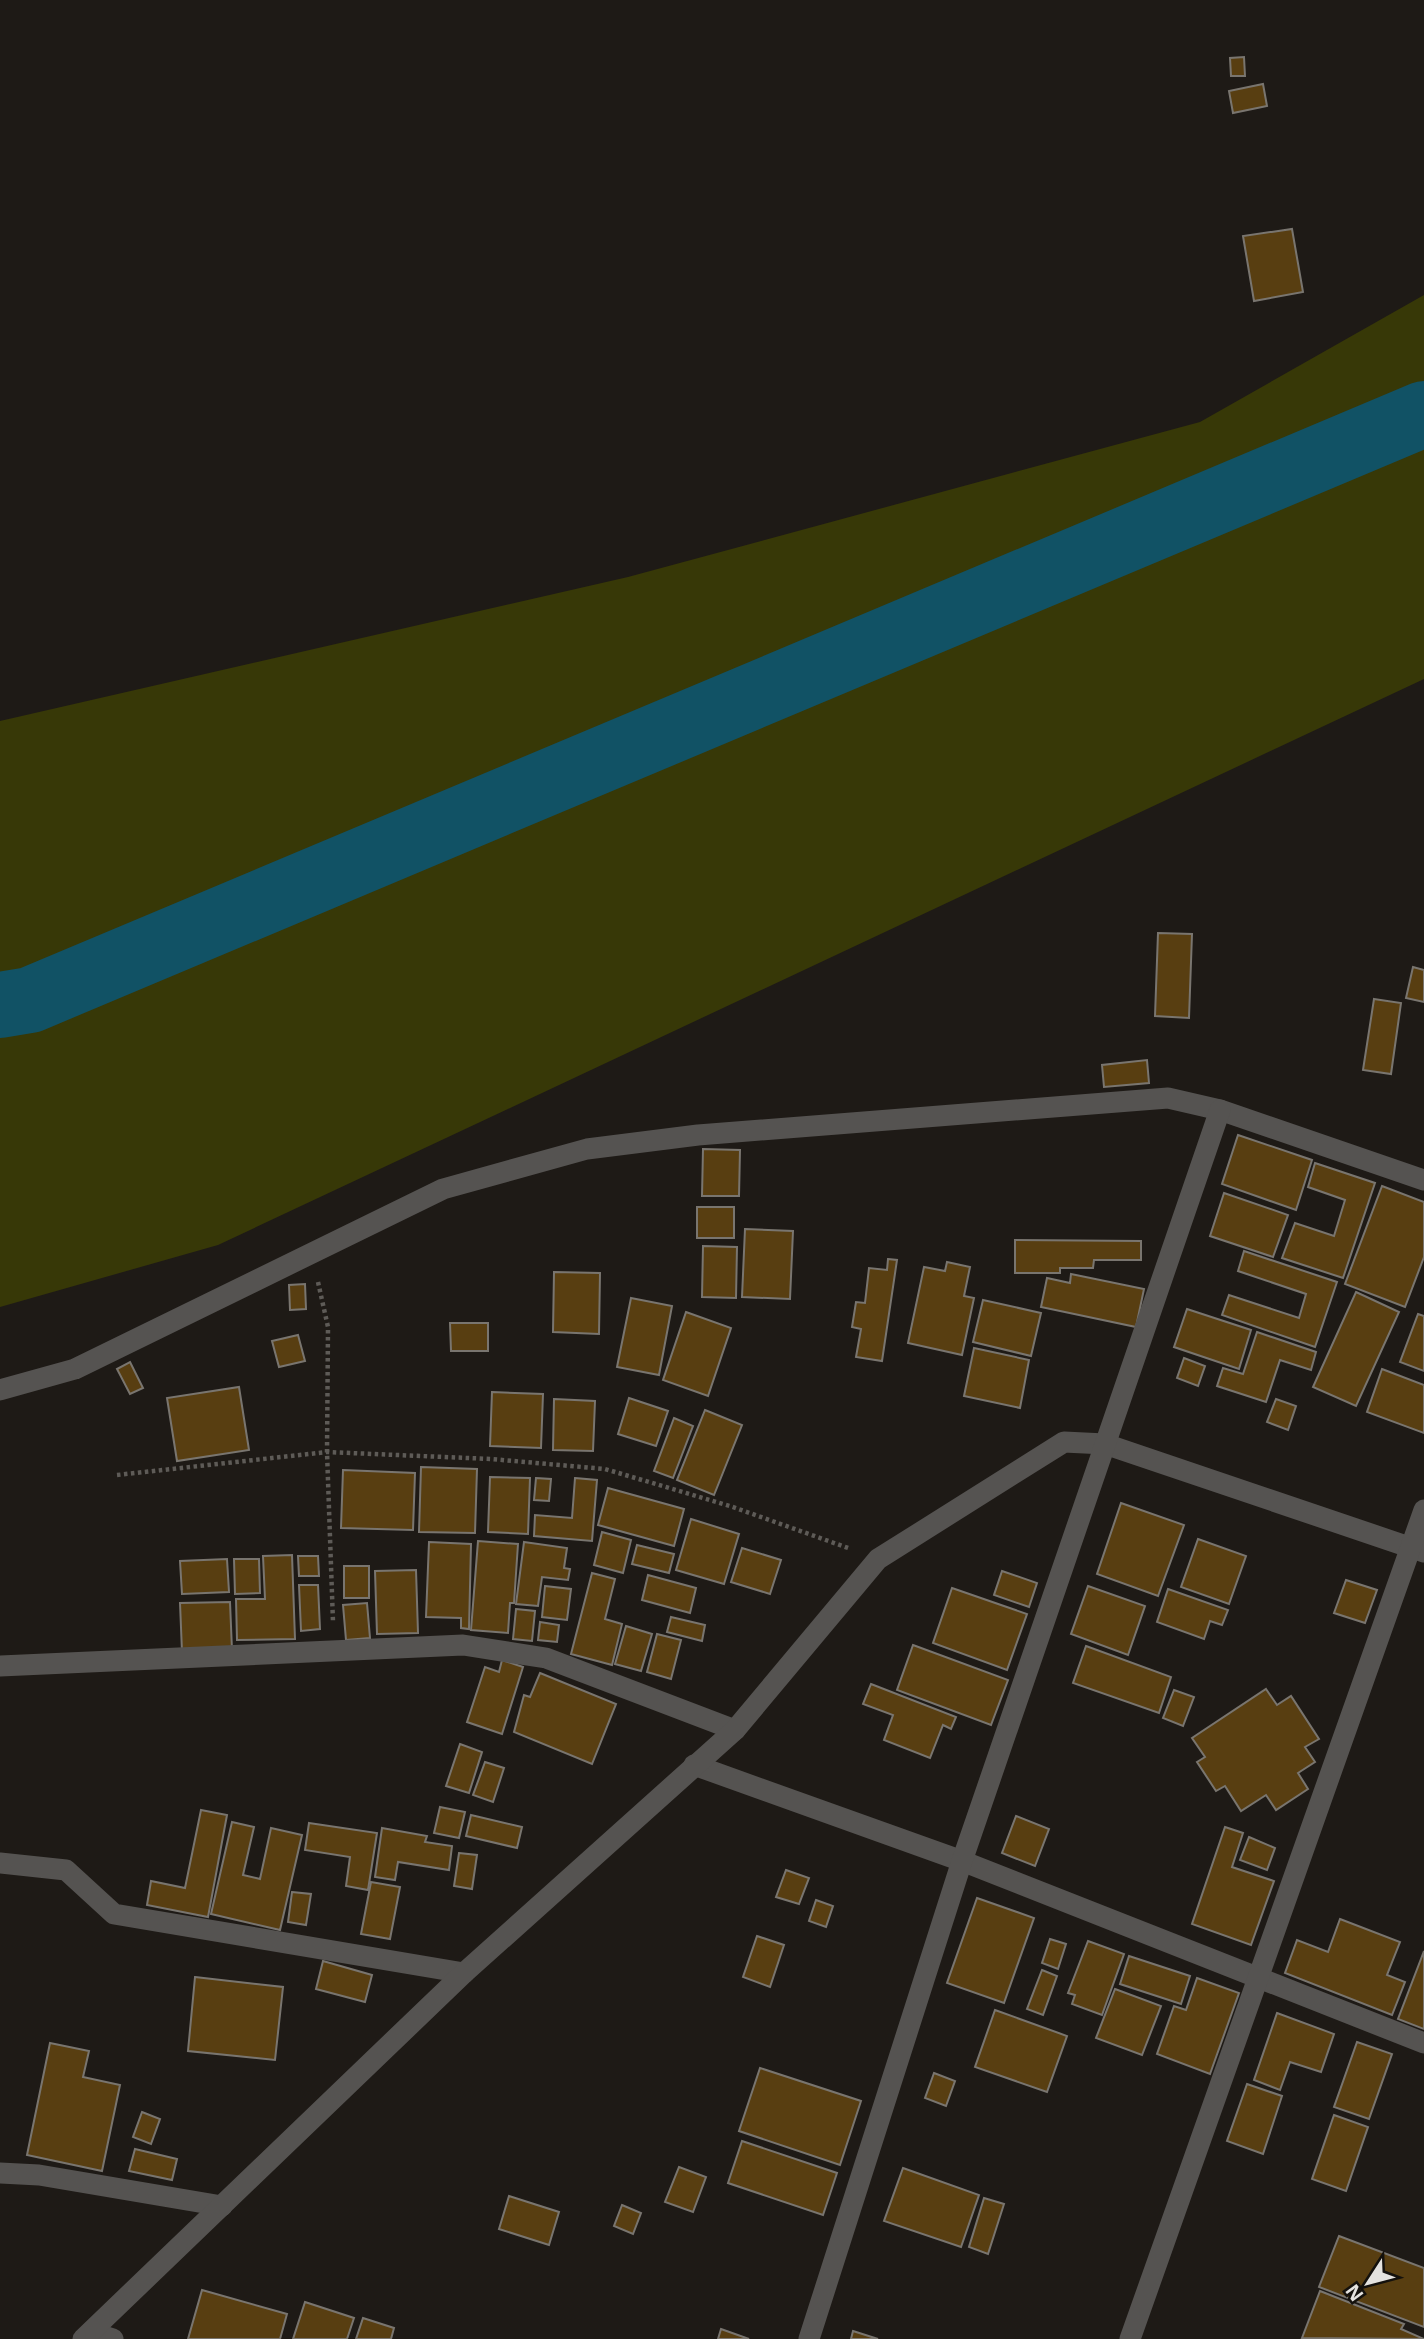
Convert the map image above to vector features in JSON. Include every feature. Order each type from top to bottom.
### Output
[{"type":"street","points":[[0,1390],[75,1369],[443,1189],[587,1149],[698,1135],[1168,1098],[1220,1111],[1424,1180]]},
{"type":"street","points":[[809,2339],[962,1861],[1220,1111]]},
{"type":"street","points":[[87,2335],[464,1973],[735,1730],[878,1559],[1063,1442],[1105,1444],[1417,1550]]},
{"type":"street","points":[[1130,2339],[1259,1978],[1417,1550],[1424,1510]]},
{"type":"street","points":[[0,1666],[463,1644],[546,1658],[735,1730]]},
{"type":"street","points":[[694,1765],[962,1861],[1424,2043]]},
{"type":"street","points":[[0,1863],[66,1870],[114,1914],[464,1973]]},
{"type":"street","points":[[0,2173],[39,2175],[222,2206]]},
{"type":"street","points":[[87,2335],[113,2339]]},
{"type":"path","points":[[312,1254],[328,1327],[327,1452],[334,1651]]},
{"type":"path","points":[[117,1475],[327,1452],[491,1459],[605,1469],[730,1506],[878,1559]]},
{"type":"shaded area","points":[[1424,295],[1424,679],[218,1245],[0,1307],[0,721],[628,577],[1200,422]]},
{"type":"building","points":[[1244,57],[1245,76],[1231,76],[1230,58]]},
{"type":"building","points":[[1263,84],[1267,106],[1233,113],[1229,91]]},
{"type":"building","points":[[1292,229],[1303,292],[1254,301],[1243,236]]},
{"type":"building","points":[[1158,933],[1192,934],[1189,1018],[1155,1016]]},
{"type":"building","points":[[1413,967],[1424,970],[1424,1002],[1406,998]]},
{"type":"building","points":[[1374,999],[1401,1003],[1391,1074],[1363,1070]]},
{"type":"building","points":[[1147,1060],[1149,1083],[1104,1087],[1102,1065]]},
{"type":"building","points":[[1238,1135],[1312,1160],[1296,1210],[1222,1184]]},
{"type":"building","points":[[703,1149],[740,1150],[739,1196],[702,1196]]},
{"type":"building","points":[[1315,1163],[1375,1183],[1343,1278],[1282,1258],[1295,1223],[1334,1236],[1345,1200],[1308,1187]]},
{"type":"building","points":[[1382,1186],[1424,1202],[1424,1257],[1405,1307],[1345,1284]]},
{"type":"building","points":[[1224,1193],[1288,1215],[1273,1257],[1210,1236]]},
{"type":"building","points":[[697,1207],[734,1207],[734,1238],[697,1238]]},
{"type":"building","points":[[745,1229],[793,1231],[790,1299],[742,1297]]},
{"type":"building","points":[[1015,1240],[1141,1241],[1141,1260],[1094,1260],[1093,1268],[1060,1268],[1060,1273],[1015,1273]]},
{"type":"building","points":[[703,1246],[737,1247],[736,1298],[702,1297]]},
{"type":"building","points":[[1244,1251],[1337,1282],[1315,1347],[1222,1315],[1229,1295],[1299,1318],[1306,1294],[1238,1271]]},
{"type":"building","points":[[888,1259],[897,1260],[882,1361],[856,1357],[861,1329],[852,1327],[856,1302],[865,1303],[869,1268],[887,1270]]},
{"type":"building","points":[[947,1262],[970,1267],[964,1296],[974,1298],[962,1355],[908,1343],[924,1267],[945,1271]]},
{"type":"building","points":[[554,1272],[600,1273],[599,1334],[553,1332]]},
{"type":"building","points":[[1071,1274],[1144,1289],[1136,1327],[1041,1307],[1047,1278],[1070,1283]]},
{"type":"building","points":[[305,1284],[306,1309],[290,1310],[289,1285]]},
{"type":"building","points":[[1356,1292],[1399,1312],[1356,1406],[1313,1387]]},
{"type":"building","points":[[631,1298],[672,1306],[659,1375],[617,1367]]},
{"type":"building","points":[[983,1300],[1041,1313],[1031,1356],[973,1342]]},
{"type":"building","points":[[1187,1309],[1251,1330],[1239,1369],[1174,1347]]},
{"type":"building","points":[[686,1312],[731,1328],[708,1396],[663,1380]]},
{"type":"building","points":[[1418,1314],[1424,1316],[1424,1371],[1400,1362]]},
{"type":"building","points":[[450,1323],[488,1323],[488,1351],[451,1351]]},
{"type":"building","points":[[1257,1332],[1316,1352],[1311,1370],[1280,1360],[1266,1402],[1217,1386],[1223,1368],[1243,1374]]},
{"type":"building","points":[[298,1335],[305,1361],[279,1367],[272,1341]]},
{"type":"building","points":[[974,1348],[1029,1360],[1020,1408],[964,1396]]},
{"type":"building","points":[[1184,1358],[1205,1366],[1198,1386],[1177,1378]]},
{"type":"building","points":[[130,1362],[143,1388],[130,1394],[117,1369]]},
{"type":"building","points":[[1382,1369],[1424,1385],[1424,1433],[1367,1412]]},
{"type":"building","points":[[239,1387],[249,1450],[177,1461],[167,1398]]},
{"type":"building","points":[[492,1392],[543,1394],[541,1448],[490,1446]]},
{"type":"building","points":[[629,1398],[668,1411],[656,1446],[618,1434]]},
{"type":"building","points":[[554,1399],[595,1401],[593,1451],[553,1450]]},
{"type":"building","points":[[1276,1399],[1296,1406],[1288,1430],[1267,1422]]},
{"type":"building","points":[[705,1410],[742,1425],[714,1495],[677,1480]]},
{"type":"building","points":[[674,1418],[693,1426],[673,1478],[654,1471]]},
{"type":"building","points":[[421,1467],[477,1469],[475,1533],[419,1532]]},
{"type":"building","points":[[343,1470],[415,1473],[413,1530],[341,1528]]},
{"type":"building","points":[[490,1477],[530,1478],[528,1534],[488,1532]]},
{"type":"building","points":[[536,1478],[551,1479],[549,1501],[534,1500]]},
{"type":"building","points":[[575,1478],[597,1480],[592,1541],[534,1536],[535,1515],[572,1518]]},
{"type":"building","points":[[608,1488],[684,1509],[674,1546],[598,1525]]},
{"type":"building","points":[[1121,1503],[1184,1525],[1158,1596],[1097,1574]]},
{"type":"building","points":[[691,1519],[739,1534],[724,1584],[676,1570]]},
{"type":"building","points":[[602,1532],[631,1540],[623,1573],[594,1565]]},
{"type":"building","points":[[1198,1539],[1246,1556],[1229,1604],[1181,1587]]},
{"type":"building","points":[[478,1541],[518,1544],[514,1603],[510,1603],[508,1633],[471,1630]]},
{"type":"building","points":[[429,1542],[471,1544],[469,1629],[461,1628],[461,1618],[426,1617]]},
{"type":"building","points":[[524,1542],[567,1548],[564,1568],[570,1569],[568,1580],[542,1577],[538,1606],[516,1604]]},
{"type":"building","points":[[637,1545],[674,1554],[669,1573],[632,1564]]},
{"type":"building","points":[[742,1548],[781,1560],[770,1594],[731,1582]]},
{"type":"building","points":[[292,1555],[295,1639],[237,1640],[236,1599],[265,1599],[263,1556]]},
{"type":"building","points":[[298,1556],[318,1556],[319,1576],[299,1576]]},
{"type":"building","points":[[227,1559],[229,1592],[182,1594],[180,1561]]},
{"type":"building","points":[[234,1559],[259,1559],[260,1593],[235,1594]]},
{"type":"building","points":[[344,1566],[369,1566],[369,1598],[344,1598]]},
{"type":"building","points":[[416,1570],[418,1633],[377,1634],[375,1571]]},
{"type":"building","points":[[1002,1571],[1037,1583],[1029,1607],[994,1595]]},
{"type":"building","points":[[592,1573],[615,1579],[605,1619],[622,1624],[612,1665],[571,1654]]},
{"type":"building","points":[[648,1575],[696,1588],[690,1613],[642,1600]]},
{"type":"building","points":[[1346,1580],[1377,1590],[1365,1623],[1334,1613]]},
{"type":"building","points":[[299,1585],[318,1585],[320,1629],[301,1631]]},
{"type":"building","points":[[545,1586],[571,1589],[567,1620],[542,1617]]},
{"type":"building","points":[[1088,1586],[1145,1606],[1128,1655],[1071,1634]]},
{"type":"building","points":[[952,1588],[1027,1614],[1007,1670],[933,1643]]},
{"type":"building","points":[[1168,1589],[1228,1610],[1222,1625],[1210,1621],[1204,1639],[1157,1622]]},
{"type":"building","points":[[230,1602],[232,1650],[182,1652],[180,1603]]},
{"type":"building","points":[[367,1603],[370,1638],[346,1640],[343,1605]]},
{"type":"building","points":[[516,1609],[535,1611],[532,1641],[513,1639]]},
{"type":"building","points":[[671,1617],[705,1625],[702,1641],[667,1632]]},
{"type":"building","points":[[540,1622],[559,1625],[557,1642],[538,1640]]},
{"type":"building","points":[[626,1626],[652,1634],[641,1671],[615,1664]]},
{"type":"building","points":[[657,1634],[681,1640],[671,1679],[647,1672]]},
{"type":"building","points":[[913,1645],[1008,1680],[991,1725],[897,1690]]},
{"type":"building","points":[[1086,1646],[1171,1677],[1159,1713],[1073,1683]]},
{"type":"building","points":[[502,1660],[523,1667],[502,1734],[467,1722],[485,1667],[499,1672]]},
{"type":"building","points":[[540,1673],[616,1704],[592,1764],[514,1732],[524,1695],[530,1697]]},
{"type":"building","points":[[871,1684],[956,1717],[951,1729],[943,1725],[930,1758],[884,1740],[893,1715],[863,1704]]},
{"type":"building","points":[[1266,1689],[1277,1705],[1291,1696],[1319,1739],[1305,1747],[1315,1762],[1298,1773],[1308,1789],[1276,1810],[1266,1795],[1241,1811],[1225,1786],[1216,1791],[1197,1762],[1205,1757],[1192,1738]]},
{"type":"building","points":[[1174,1690],[1194,1697],[1183,1726],[1163,1718]]},
{"type":"building","points":[[460,1744],[482,1752],[469,1793],[446,1786]]},
{"type":"building","points":[[485,1762],[504,1768],[493,1802],[473,1795]]},
{"type":"building","points":[[440,1807],[465,1812],[459,1838],[434,1833]]},
{"type":"building","points":[[201,1810],[227,1815],[208,1917],[147,1905],[151,1881],[185,1888]]},
{"type":"building","points":[[471,1815],[522,1827],[517,1848],[466,1836]]},
{"type":"building","points":[[1016,1816],[1049,1829],[1035,1866],[1002,1853]]},
{"type":"building","points":[[232,1822],[254,1827],[243,1875],[260,1879],[271,1828],[302,1835],[280,1930],[211,1914]]},
{"type":"building","points":[[309,1823],[377,1833],[368,1890],[346,1886],[350,1857],[305,1850]]},
{"type":"building","points":[[1225,1827],[1243,1833],[1232,1867],[1274,1881],[1251,1945],[1192,1924]]},
{"type":"building","points":[[382,1828],[427,1836],[425,1842],[452,1846],[449,1870],[398,1862],[395,1880],[375,1877]]},
{"type":"building","points":[[1249,1837],[1275,1848],[1267,1870],[1240,1860]]},
{"type":"building","points":[[459,1853],[477,1855],[472,1889],[454,1886]]},
{"type":"building","points":[[786,1870],[809,1878],[799,1904],[776,1897]]},
{"type":"building","points":[[371,1882],[400,1887],[390,1939],[361,1934]]},
{"type":"building","points":[[292,1892],[311,1894],[306,1925],[288,1922]]},
{"type":"building","points":[[977,1898],[1034,1918],[1004,2003],[947,1983]]},
{"type":"building","points":[[816,1900],[833,1906],[826,1927],[809,1921]]},
{"type":"building","points":[[1340,1919],[1400,1942],[1387,1975],[1405,1982],[1392,2015],[1285,1973],[1297,1940],[1328,1952]]},
{"type":"building","points":[[757,1936],[784,1945],[770,1987],[743,1977]]},
{"type":"building","points":[[1050,1939],[1066,1944],[1058,1969],[1042,1963]]},
{"type":"building","points":[[1088,1941],[1124,1954],[1102,2015],[1072,2004],[1075,1995],[1068,1993]]},
{"type":"building","points":[[1424,1951],[1424,2029],[1398,2019]]},
{"type":"building","points":[[1129,1956],[1190,1976],[1181,2004],[1120,1984]]},
{"type":"building","points":[[323,1961],[372,1975],[365,2002],[316,1989]]},
{"type":"building","points":[[1042,1970],[1057,1976],[1043,2015],[1027,2009]]},
{"type":"building","points":[[195,1977],[283,1987],[275,2060],[188,2051]]},
{"type":"building","points":[[1197,1978],[1239,1993],[1210,2074],[1157,2054],[1174,2006],[1186,2010]]},
{"type":"building","points":[[1115,1989],[1161,2006],[1142,2055],[1096,2038]]},
{"type":"building","points":[[995,2010],[1067,2036],[1047,2092],[975,2067]]},
{"type":"building","points":[[1277,2013],[1334,2034],[1321,2072],[1290,2062],[1280,2090],[1254,2080]]},
{"type":"building","points":[[1357,2042],[1392,2054],[1369,2119],[1334,2107]]},
{"type":"building","points":[[50,2043],[89,2051],[83,2077],[120,2085],[102,2171],[27,2155]]},
{"type":"building","points":[[760,2068],[861,2101],[840,2165],[739,2131]]},
{"type":"building","points":[[934,2073],[955,2081],[946,2106],[925,2098]]},
{"type":"building","points":[[1247,2084],[1282,2096],[1263,2154],[1227,2141]]},
{"type":"building","points":[[142,2112],[160,2119],[151,2144],[133,2137]]},
{"type":"building","points":[[1334,2115],[1368,2127],[1346,2191],[1312,2179]]},
{"type":"building","points":[[742,2141],[837,2173],[823,2215],[728,2183]]},
{"type":"building","points":[[135,2149],[177,2159],[172,2180],[129,2171]]},
{"type":"building","points":[[679,2167],[706,2177],[693,2212],[665,2202]]},
{"type":"building","points":[[903,2168],[979,2195],[961,2247],[884,2221]]},
{"type":"building","points":[[509,2196],[559,2212],[549,2245],[499,2229]]},
{"type":"building","points":[[984,2198],[1004,2204],[988,2254],[969,2247]]},
{"type":"building","points":[[622,2205],[641,2213],[633,2234],[614,2226]]},
{"type":"building","points":[[1339,2236],[1424,2268],[1424,2327],[1319,2287]]},
{"type":"building","points":[[202,2290],[287,2314],[280,2339],[188,2339]]},
{"type":"building","points":[[1320,2291],[1404,2324],[1401,2329],[1424,2339],[1302,2338]]},
{"type":"building","points":[[305,2302],[354,2318],[347,2339],[293,2339]]},
{"type":"building","points":[[363,2318],[394,2328],[391,2339],[356,2339]]},
{"type":"building","points":[[721,2329],[749,2339],[718,2339]]},
{"type":"building","points":[[853,2331],[878,2339],[851,2339]]},
{"type":"waterway","points":[[0,1005],[30,1000],[1424,414]]}]
